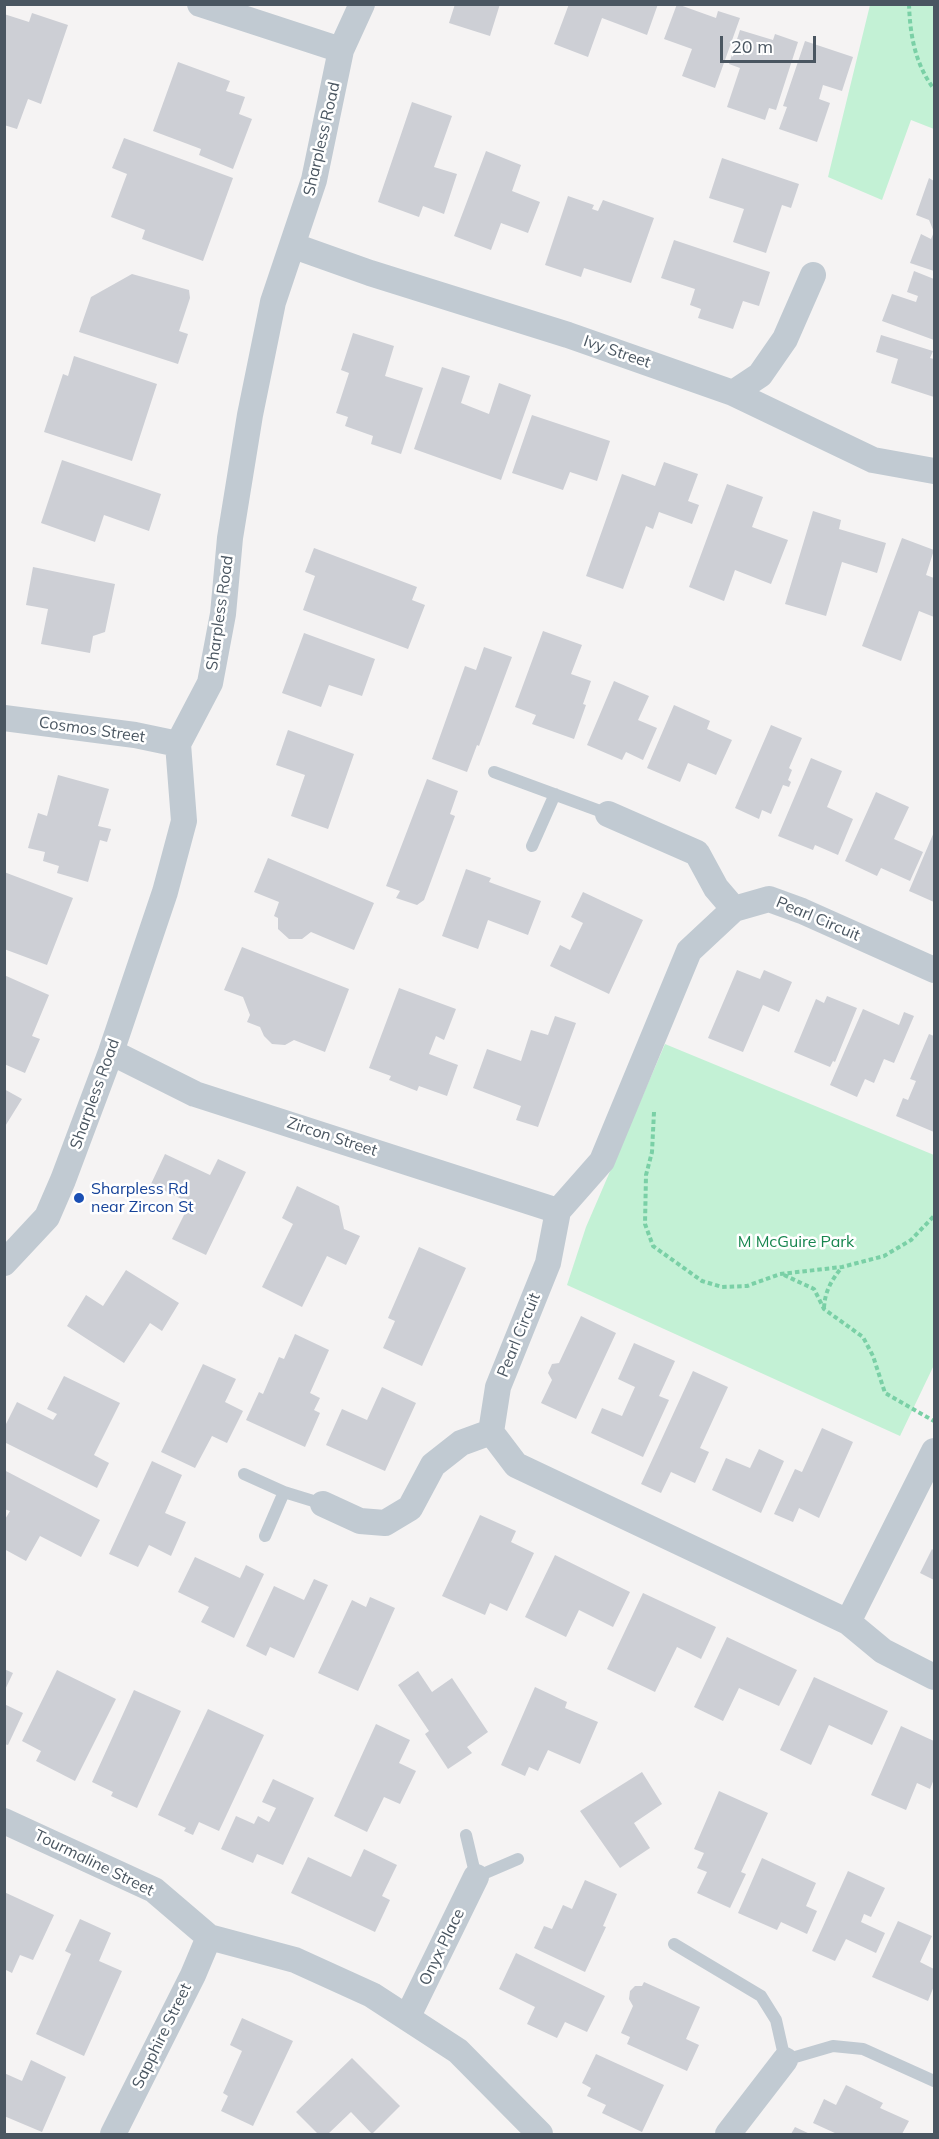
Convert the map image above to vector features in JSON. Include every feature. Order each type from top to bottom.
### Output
[{"type":"street","points":[[200,4],[342,50]]},
{"type":"street","name":"Sharpless Road","points":[[4,1263],[47,1217],[111,1052],[165,892],[184,821],[178,744],[210,683],[223,614],[230,538],[250,415],[273,302],[294,246],[314,180],[342,50],[362,4]]},
{"type":"street","name":"Ivy Street","points":[[294,246],[370,273],[568,335],[733,393],[873,460],[934,471]]},
{"type":"street","points":[[733,393],[760,375],[785,339],[813,275]]},
{"type":"street","name":"Cosmos Street","points":[[4,718],[135,735],[178,744]]},
{"type":"street","points":[[608,814],[697,853],[716,888],[734,909]]},
{"type":"street","name":"Pearl Circuit","points":[[491,1432],[498,1387],[548,1263],[558,1211],[602,1161],[688,951],[734,909],[769,899],[802,911],[934,970]]},
{"type":"street","name":"Zircon Street","points":[[111,1052],[195,1094],[558,1211]]},
{"type":"street","points":[[323,1504],[360,1521],[385,1523],[410,1508],[433,1466],[461,1443],[491,1432],[516,1465],[848,1622],[884,1651],[934,1677]]},
{"type":"street","points":[[848,1622],[934,1450]]},
{"type":"street","name":"Tourmaline Street","points":[[4,1821],[154,1890],[209,1937],[295,1960],[372,1995],[458,2051],[540,2134]]},
{"type":"street","name":"Onyx Place","points":[[408,2018],[476,1877]]},
{"type":"street","name":"Sapphire Street","points":[[113,2134],[193,1974],[209,1937]]},
{"type":"street","points":[[728,2134],[785,2060]]},
{"type":"lane","points":[[494,772],[608,814]]},
{"type":"lane","points":[[532,846],[555,794]]},
{"type":"lane","points":[[244,1474],[284,1492],[323,1504]]},
{"type":"lane","points":[[265,1536],[284,1492]]},
{"type":"lane","points":[[466,1835],[476,1877],[518,1859]]},
{"type":"lane","points":[[674,1944],[761,1996],[776,2019],[785,2060],[833,2046],[863,2049],[934,2081]]},
{"type":"path","points":[[909,4],[910,33],[920,67],[934,89]]},
{"type":"path","points":[[637,1078],[653,1090],[655,1123],[652,1152],[646,1175],[645,1224],[653,1246],[702,1281],[722,1287],[747,1286],[780,1274],[842,1267],[884,1256],[911,1240],[934,1216]]},
{"type":"path","points":[[824,1309],[830,1282],[842,1267]]},
{"type":"path","points":[[780,1274],[814,1289],[824,1309],[863,1337],[873,1356],[885,1393],[934,1421]]},
{"type":"green space","points":[[870,5],[934,5],[934,129],[911,120],[882,200],[828,177]]},
{"type":"green space","name":"M McGuire Park","points":[[665,1044],[934,1155],[934,1365],[900,1436],[567,1285],[586,1227]]},
{"type":"building","points":[[455,4],[500,4],[490,36],[449,23]]},
{"type":"building","points":[[569,4],[658,4],[647,35],[602,18],[588,57],[554,44]]},
{"type":"building","points":[[677,4],[716,18],[718,11],[740,18],[715,88],[682,76],[692,49],[664,39]]},
{"type":"building","points":[[32,13],[68,25],[41,104],[28,99],[17,129],[4,125],[4,14],[29,22]]},
{"type":"building","points":[[740,30],[773,40],[775,34],[798,42],[776,110],[769,108],[765,120],[727,107],[740,68],[729,64]]},
{"type":"building","points":[[805,41],[853,57],[842,91],[823,85],[819,99],[830,103],[817,142],[779,129],[787,107],[783,106]]},
{"type":"building","points":[[178,62],[230,81],[226,91],[245,97],[239,114],[252,119],[233,169],[199,155],[201,149],[153,131]]},
{"type":"building","points":[[412,102],[452,116],[434,167],[457,174],[444,214],[423,206],[419,217],[378,202]]},
{"type":"building","points":[[124,138],[233,178],[203,261],[142,239],[145,230],[111,217],[127,174],[112,168]]},
{"type":"building","points":[[486,151],[521,165],[512,191],[540,202],[528,233],[501,223],[491,250],[454,236]]},
{"type":"building","points":[[722,158],[799,184],[791,208],[782,205],[766,253],[733,242],[744,209],[709,198]]},
{"type":"building","points":[[929,178],[934,181],[934,232],[929,220],[916,215]]},
{"type":"building","points":[[568,196],[594,205],[592,209],[598,211],[603,200],[654,218],[631,283],[584,268],[581,277],[545,265]]},
{"type":"building","points":[[934,232],[934,271],[910,263],[921,234],[931,239]]},
{"type":"building","points":[[674,240],[770,272],[759,306],[743,301],[733,329],[698,318],[701,309],[690,305],[695,289],[661,278]]},
{"type":"building","points":[[914,271],[934,279],[934,340],[882,321],[892,294],[916,302],[918,296],[907,292]]},
{"type":"building","points":[[132,274],[189,290],[190,298],[179,331],[188,334],[178,364],[79,332],[91,297]]},
{"type":"building","points":[[353,333],[394,346],[385,376],[423,388],[401,454],[371,444],[373,436],[345,426],[348,417],[336,413],[349,373],[341,370]]},
{"type":"building","points":[[881,335],[933,351],[930,358],[934,359],[934,397],[891,383],[898,359],[876,352]]},
{"type":"building","points":[[74,356],[157,384],[132,461],[44,432],[63,374],[68,376]]},
{"type":"building","points":[[442,367],[470,376],[461,403],[489,414],[499,383],[531,395],[501,480],[414,449]]},
{"type":"building","points":[[532,415],[610,441],[597,481],[570,472],[563,490],[512,473]]},
{"type":"building","points":[[62,460],[161,494],[149,531],[104,515],[95,542],[41,523]]},
{"type":"building","points":[[664,462],[698,474],[688,501],[699,505],[692,524],[659,512],[653,529],[646,526],[623,589],[586,576],[622,474],[655,486]]},
{"type":"building","points":[[727,484],[763,497],[752,527],[788,540],[771,584],[735,570],[724,601],[689,587]]},
{"type":"building","points":[[813,511],[841,520],[839,529],[886,543],[877,573],[842,562],[826,616],[785,604]]},
{"type":"building","points":[[902,538],[934,550],[926,575],[934,578],[934,617],[919,611],[901,661],[862,646]]},
{"type":"building","points":[[314,548],[417,587],[412,600],[425,605],[408,649],[303,610],[315,576],[305,572]]},
{"type":"building","points":[[33,567],[115,584],[105,632],[93,636],[90,653],[41,644],[48,609],[26,605]]},
{"type":"building","points":[[543,631],[582,645],[571,674],[591,681],[583,704],[586,705],[574,739],[532,724],[536,715],[515,707]]},
{"type":"building","points":[[304,633],[375,659],[362,696],[329,685],[321,707],[282,693]]},
{"type":"building","points":[[484,647],[512,657],[467,772],[432,759],[465,666],[476,670]]},
{"type":"building","points":[[614,681],[649,696],[638,720],[657,728],[643,760],[626,752],[622,760],[587,745]]},
{"type":"building","points":[[674,705],[710,721],[707,729],[732,740],[716,775],[688,763],[680,782],[647,768]]},
{"type":"building","points":[[771,725],[802,738],[789,768],[792,770],[788,780],[791,782],[789,787],[783,785],[771,814],[762,810],[759,819],[735,808]]},
{"type":"building","points":[[288,730],[354,754],[328,829],[291,816],[305,775],[276,765]]},
{"type":"building","points":[[811,758],[842,771],[827,807],[853,819],[838,855],[815,845],[813,850],[778,836]]},
{"type":"building","points":[[58,775],[109,789],[98,826],[111,829],[107,842],[100,840],[88,882],[57,873],[59,866],[43,861],[45,852],[28,848],[38,813],[47,816]]},
{"type":"building","points":[[427,779],[458,791],[450,814],[455,816],[424,900],[417,905],[396,898],[400,891],[386,886]]},
{"type":"building","points":[[876,792],[909,807],[894,839],[923,852],[910,881],[881,868],[877,876],[845,861]]},
{"type":"building","points":[[934,832],[934,902],[909,891]]},
{"type":"building","points":[[268,858],[374,903],[354,950],[311,932],[302,939],[289,939],[278,929],[278,918],[274,916],[279,902],[254,892]]},
{"type":"building","points":[[466,869],[491,878],[489,882],[541,901],[528,935],[488,920],[478,949],[442,936]]},
{"type":"building","points":[[4,872],[73,898],[47,965],[4,949]]},
{"type":"building","points":[[583,892],[643,920],[609,994],[550,966],[560,945],[570,950],[583,923],[571,917]]},
{"type":"building","points":[[242,947],[349,989],[325,1052],[294,1040],[285,1045],[272,1044],[264,1036],[260,1027],[247,1022],[250,1015],[243,997],[224,990]]},
{"type":"building","points":[[737,970],[760,979],[764,970],[792,982],[779,1012],[763,1005],[743,1052],[708,1038]]},
{"type":"building","points":[[4,975],[49,995],[32,1036],[40,1039],[25,1073],[4,1064]]},
{"type":"building","points":[[399,988],[456,1009],[444,1040],[436,1036],[429,1054],[458,1065],[447,1096],[419,1086],[417,1091],[389,1080],[391,1076],[369,1068]]},
{"type":"building","points":[[827,996],[857,1008],[835,1062],[833,1061],[830,1067],[794,1052],[816,999],[824,1003]]},
{"type":"building","points":[[863,1009],[899,1025],[904,1012],[914,1016],[894,1063],[884,1059],[874,1083],[865,1079],[857,1097],[830,1085]]},
{"type":"building","points":[[555,1016],[576,1023],[538,1127],[516,1120],[521,1106],[473,1088],[487,1049],[521,1061],[531,1030],[548,1035]]},
{"type":"building","points":[[929,1034],[934,1036],[934,1132],[896,1116],[903,1098],[908,1100],[916,1081],[910,1079]]},
{"type":"building","points":[[4,1089],[22,1099],[4,1128]]},
{"type":"building","points":[[165,1154],[210,1175],[218,1159],[246,1172],[206,1255],[172,1239],[190,1203],[151,1184]]},
{"type":"building","points":[[297,1186],[339,1206],[344,1229],[360,1236],[346,1265],[327,1256],[302,1307],[262,1287],[293,1224],[282,1218]]},
{"type":"building","points":[[419,1247],[466,1268],[422,1366],[383,1348],[395,1321],[388,1318]]},
{"type":"building","points":[[126,1270],[179,1303],[162,1331],[150,1323],[124,1363],[67,1326],[86,1295],[103,1306]]},
{"type":"building","points":[[581,1316],[616,1333],[576,1419],[541,1403],[552,1380],[548,1373],[552,1364],[559,1363]]},
{"type":"building","points":[[295,1334],[329,1350],[310,1393],[320,1398],[314,1410],[320,1413],[305,1447],[246,1420],[259,1392],[263,1394],[279,1357],[284,1359]]},
{"type":"building","points":[[634,1343],[675,1361],[659,1396],[669,1400],[643,1457],[591,1433],[602,1408],[622,1416],[635,1387],[618,1379]]},
{"type":"building","points":[[203,1364],[236,1379],[225,1402],[243,1411],[227,1443],[212,1436],[195,1468],[161,1452]]},
{"type":"building","points":[[693,1371],[728,1387],[700,1448],[709,1452],[695,1483],[671,1472],[661,1493],[641,1484]]},
{"type":"building","points":[[64,1376],[120,1403],[94,1455],[109,1463],[97,1488],[4,1442],[4,1428],[17,1402],[53,1420],[57,1414],[47,1409]]},
{"type":"building","points":[[382,1387],[416,1403],[385,1471],[326,1445],[342,1409],[367,1420]]},
{"type":"building","points":[[822,1428],[853,1442],[819,1518],[799,1508],[793,1522],[774,1514],[795,1469],[802,1472]]},
{"type":"building","points":[[759,1449],[784,1461],[761,1513],[712,1490],[726,1458],[750,1468]]},
{"type":"building","points":[[152,1461],[182,1475],[165,1513],[186,1522],[171,1556],[149,1545],[138,1567],[109,1554]]},
{"type":"building","points":[[4,1470],[100,1520],[81,1557],[40,1536],[26,1561],[4,1549],[4,1521],[10,1511],[4,1509]]},
{"type":"building","points":[[480,1515],[516,1531],[511,1542],[534,1553],[507,1611],[490,1603],[485,1615],[442,1596]]},
{"type":"building","points":[[932,1549],[934,1551],[934,1580],[920,1573]]},
{"type":"building","points":[[555,1555],[630,1592],[613,1627],[579,1610],[566,1637],[525,1617]]},
{"type":"building","points":[[195,1557],[240,1578],[246,1565],[264,1574],[234,1638],[201,1622],[209,1607],[178,1592]]},
{"type":"building","points":[[314,1579],[328,1585],[294,1658],[270,1647],[266,1656],[246,1646],[274,1586],[304,1600]]},
{"type":"building","points":[[643,1593],[716,1627],[701,1659],[677,1647],[655,1692],[607,1669]]},
{"type":"building","points":[[370,1597],[395,1608],[358,1691],[318,1673],[352,1600],[366,1607]]},
{"type":"building","points":[[727,1637],[797,1670],[779,1706],[739,1688],[723,1721],[694,1707]]},
{"type":"building","points":[[4,1669],[13,1673],[4,1692]]},
{"type":"building","points":[[57,1670],[116,1699],[75,1781],[36,1761],[41,1751],[22,1741]]},
{"type":"building","points":[[418,1671],[432,1692],[452,1678],[488,1732],[467,1747],[472,1753],[448,1769],[425,1734],[429,1731],[398,1685]]},
{"type":"building","points":[[814,1677],[888,1711],[872,1745],[829,1725],[811,1765],[780,1750]]},
{"type":"building","points":[[535,1687],[567,1702],[565,1708],[598,1722],[580,1764],[548,1750],[538,1771],[529,1767],[525,1776],[501,1765]]},
{"type":"building","points":[[134,1690],[181,1711],[137,1808],[111,1796],[113,1792],[92,1782]]},
{"type":"building","points":[[4,1704],[23,1713],[8,1745],[4,1744]]},
{"type":"building","points":[[208,1709],[264,1735],[219,1831],[199,1822],[193,1835],[184,1831],[186,1828],[158,1815]]},
{"type":"building","points":[[376,1724],[410,1740],[399,1763],[416,1771],[400,1804],[384,1797],[367,1832],[334,1816]]},
{"type":"building","points":[[901,1726],[934,1741],[934,1779],[930,1789],[917,1783],[906,1810],[871,1795]]},
{"type":"building","points":[[642,1772],[662,1804],[634,1823],[650,1848],[620,1868],[580,1811]]},
{"type":"building","points":[[273,1779],[314,1798],[283,1865],[257,1854],[253,1863],[221,1849],[236,1816],[254,1824],[258,1816],[269,1822],[276,1808],[262,1802]]},
{"type":"building","points":[[719,1791],[768,1813],[741,1872],[746,1874],[730,1908],[697,1893],[707,1872],[697,1868],[704,1853],[694,1849]]},
{"type":"building","points":[[364,1849],[397,1865],[382,1896],[390,1900],[375,1932],[291,1893],[308,1857],[351,1877]]},
{"type":"building","points":[[762,1858],[816,1883],[806,1906],[817,1911],[807,1934],[781,1922],[777,1930],[738,1913]]},
{"type":"building","points":[[848,1871],[885,1888],[871,1917],[864,1914],[861,1922],[885,1933],[876,1953],[846,1939],[835,1961],[812,1951]]},
{"type":"building","points":[[585,1880],[617,1894],[603,1926],[606,1927],[585,1972],[534,1948],[544,1926],[552,1929],[563,1905],[572,1909]]},
{"type":"building","points":[[4,1892],[54,1915],[33,1960],[20,1955],[12,1973],[4,1969]]},
{"type":"building","points":[[80,1919],[111,1933],[99,1961],[122,1971],[84,2056],[36,2034],[71,1954],[65,1951]]},
{"type":"building","points":[[898,1921],[932,1936],[920,1962],[934,1969],[934,1986],[928,2001],[872,1977]]},
{"type":"building","points":[[516,1953],[605,1996],[587,2032],[565,2022],[557,2038],[527,2024],[535,2007],[499,1989]]},
{"type":"building","points":[[644,1982],[700,2007],[686,2039],[699,2045],[687,2071],[627,2044],[630,2037],[621,2033],[633,2006],[629,1999],[630,1991],[635,1986],[642,1986]]},
{"type":"building","points":[[242,2018],[293,2041],[253,2126],[221,2111],[228,2096],[223,2093],[242,2051],[230,2045]]},
{"type":"building","points":[[596,2054],[664,2085],[642,2132],[602,2113],[606,2105],[587,2096],[591,2088],[582,2083]]},
{"type":"building","points":[[352,2058],[400,2106],[372,2134],[351,2112],[328,2134],[318,2134],[296,2112]]},
{"type":"building","points":[[31,2060],[66,2077],[42,2132],[4,2116],[4,2073],[22,2081]]},
{"type":"building","points":[[846,2085],[883,2103],[880,2108],[909,2121],[902,2134],[837,2134],[813,2123],[824,2099],[836,2105]]},
{"type":"building","points":[[795,2127],[810,2134],[791,2134]]},
{"type":"place","name":"Sharpless Rd near Zircon St","points":[[79,1198]]}]
